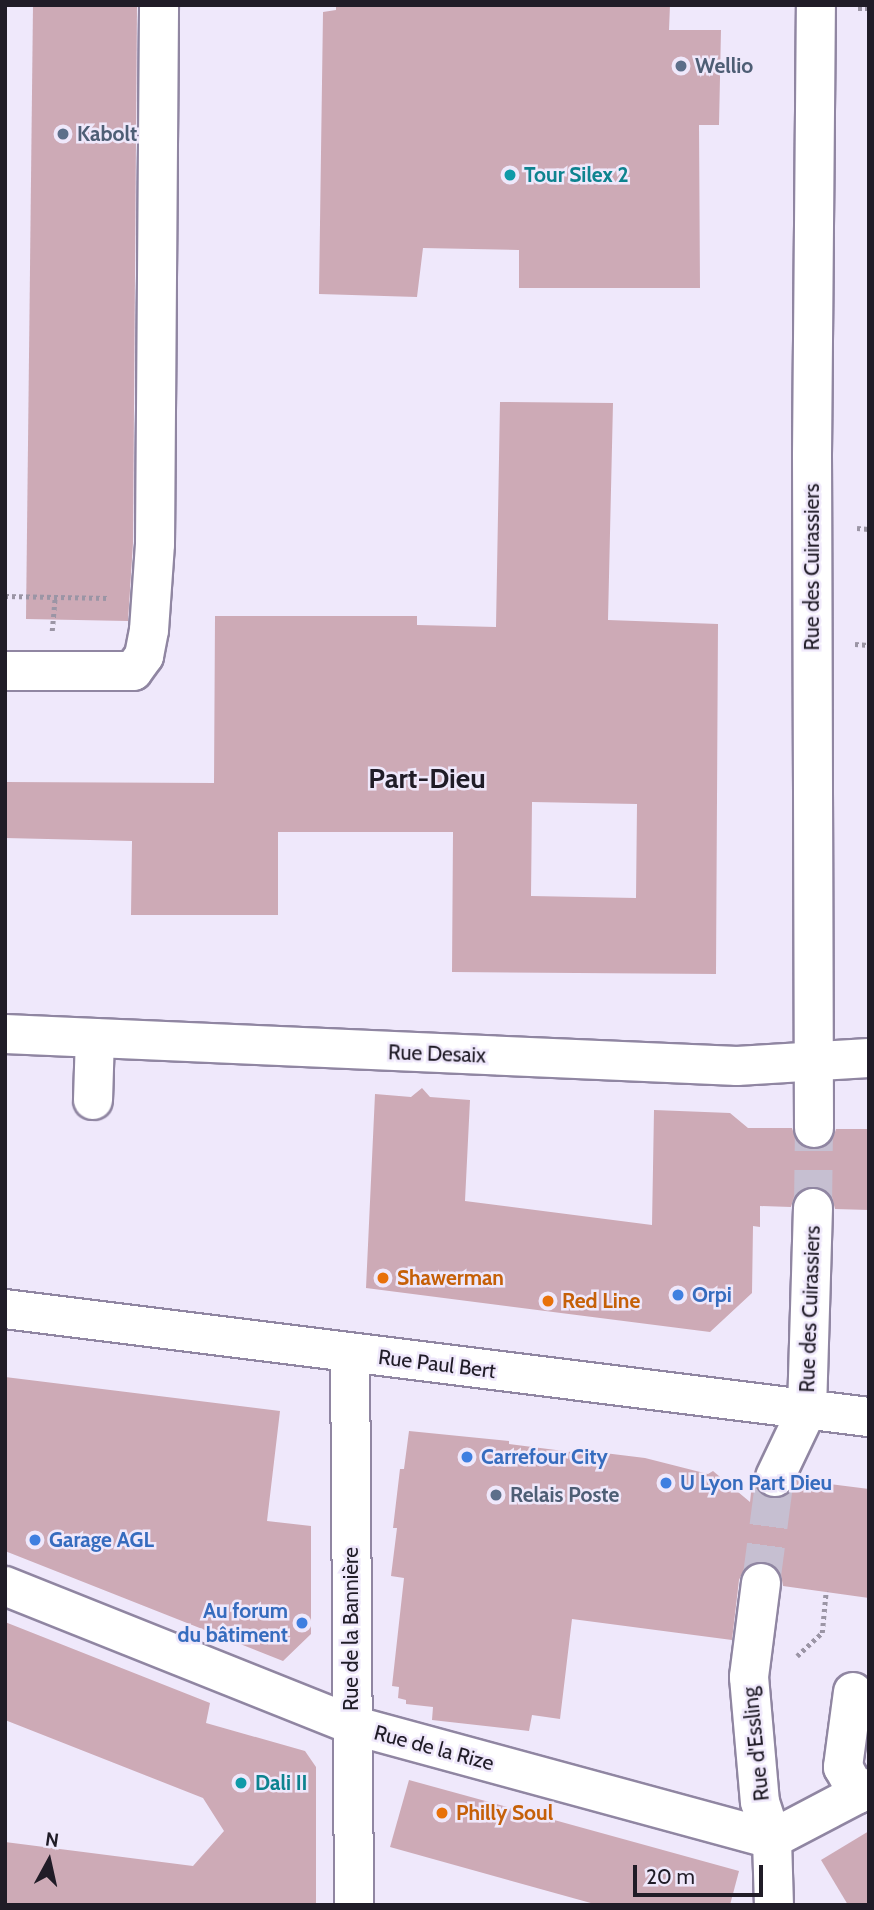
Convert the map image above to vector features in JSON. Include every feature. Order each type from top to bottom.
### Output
[{"type":"street","points":[[5,671],[133,671],[144,656],[149,630],[155,544],[159,5]]},
{"type":"street","name":"Rue des Cuirassiers","points":[[814,1128],[812,536],[816,5]]},
{"type":"street","name":"Rue Desaix","points":[[5,1034],[737,1066],[869,1058]]},
{"type":"street","points":[[93,1100],[95,1038]]},
{"type":"street","name":"Rue des Cuirassiers","points":[[807,1410],[813,1208]]},
{"type":"street","name":"Rue Paul Bert","points":[[5,1309],[869,1416]]},
{"type":"street","name":"Rue de la Bannière","points":[[350,1353],[354,1905]]},
{"type":"street","points":[[775,1477],[807,1410]]},
{"type":"street","name":"Rue d'Essling","points":[[761,1583],[749,1677],[760,1802],[772,1839],[774,1905]]},
{"type":"street","name":"Rue de la Rize","points":[[5,1586],[352,1725],[772,1839]]},
{"type":"street","points":[[772,1839],[864,1791],[844,1767],[853,1692]]},
{"type":"path","points":[[857,528],[869,529]]},
{"type":"path","points":[[5,596],[115,598]]},
{"type":"path","points":[[54,620],[55,596]]},
{"type":"path","points":[[796,1667],[797,1654],[822,1633],[827,1591]]},
{"type":"building","points":[[33,5],[137,5],[133,543],[128,621],[26,619]]},
{"type":"building","name":"Tour Silex 2","points":[[336,5],[670,5],[669,30],[721,30],[719,125],[699,125],[700,288],[519,288],[519,250],[423,248],[417,297],[319,294],[323,12],[336,10]]},
{"type":"building","points":[[500,402],[613,403],[608,620],[718,624],[716,974],[452,972],[453,832],[278,832],[278,915],[131,915],[132,841],[5,838],[5,782],[214,783],[215,616],[417,616],[417,625],[496,627]],"holes":[[[532,802],[637,804],[636,898],[531,896]]]},
{"type":"building","points":[[422,1088],[430,1097],[470,1100],[465,1201],[652,1225],[654,1110],[730,1113],[748,1128],[792,1128],[796,1140],[803,1147],[813,1150],[826,1146],[836,1129],[869,1129],[869,1210],[835,1209],[832,1197],[824,1189],[814,1186],[802,1189],[794,1197],[791,1207],[760,1206],[760,1227],[753,1226],[752,1293],[710,1332],[366,1288],[375,1094],[411,1097]]},
{"type":"building","points":[[5,1377],[280,1411],[267,1521],[311,1526],[311,1634],[283,1661],[5,1551]]},
{"type":"building","points":[[409,1431],[509,1441],[509,1444],[587,1454],[588,1451],[645,1458],[708,1474],[713,1471],[750,1502],[753,1474],[757,1490],[776,1499],[788,1495],[798,1480],[869,1489],[869,1598],[783,1586],[781,1575],[775,1566],[764,1561],[753,1563],[744,1569],[739,1580],[732,1640],[572,1619],[560,1719],[532,1715],[529,1731],[432,1720],[433,1707],[406,1704],[406,1700],[398,1698],[399,1687],[392,1686],[404,1578],[391,1576],[397,1528],[393,1528],[400,1469],[404,1469]]},
{"type":"building","points":[[5,1622],[210,1703],[206,1723],[305,1751],[316,1767],[316,1905],[5,1905],[5,1842],[193,1866],[224,1831],[203,1798],[5,1720]]},
{"type":"building","points":[[409,1780],[739,1871],[730,1905],[598,1905],[390,1847]]},
{"type":"building","points":[[869,1831],[869,1905],[848,1905],[821,1860]]},
{"type":"tunnel","points":[[813,1208],[814,1128]]},
{"type":"tunnel","points":[[761,1583],[775,1477]]},
{"type":"place","name":"Wellio","points":[[681,66]]},
{"type":"place","name":"Kabolt","points":[[63,134]]},
{"type":"place","name":"Tour Silex 2","points":[[510,175]]},
{"type":"place","name":"Shawerman","points":[[383,1278]]},
{"type":"place","name":"Orpi","points":[[678,1295]]},
{"type":"place","name":"Red Line","points":[[548,1301]]},
{"type":"place","name":"Carrefour City","points":[[467,1457]]},
{"type":"place","name":"U Lyon Part Dieu","points":[[666,1483]]},
{"type":"place","name":"Relais Poste","points":[[496,1495]]},
{"type":"place","name":"Garage AGL","points":[[35,1540]]},
{"type":"place","name":"Au forum du bâtiment","points":[[302,1623]]},
{"type":"place","name":"Dali II","points":[[241,1783]]},
{"type":"place","name":"Philly Soul","points":[[442,1813]]},
{"type":"district","name":"Part-Dieu","points":[[427,778]]}]
